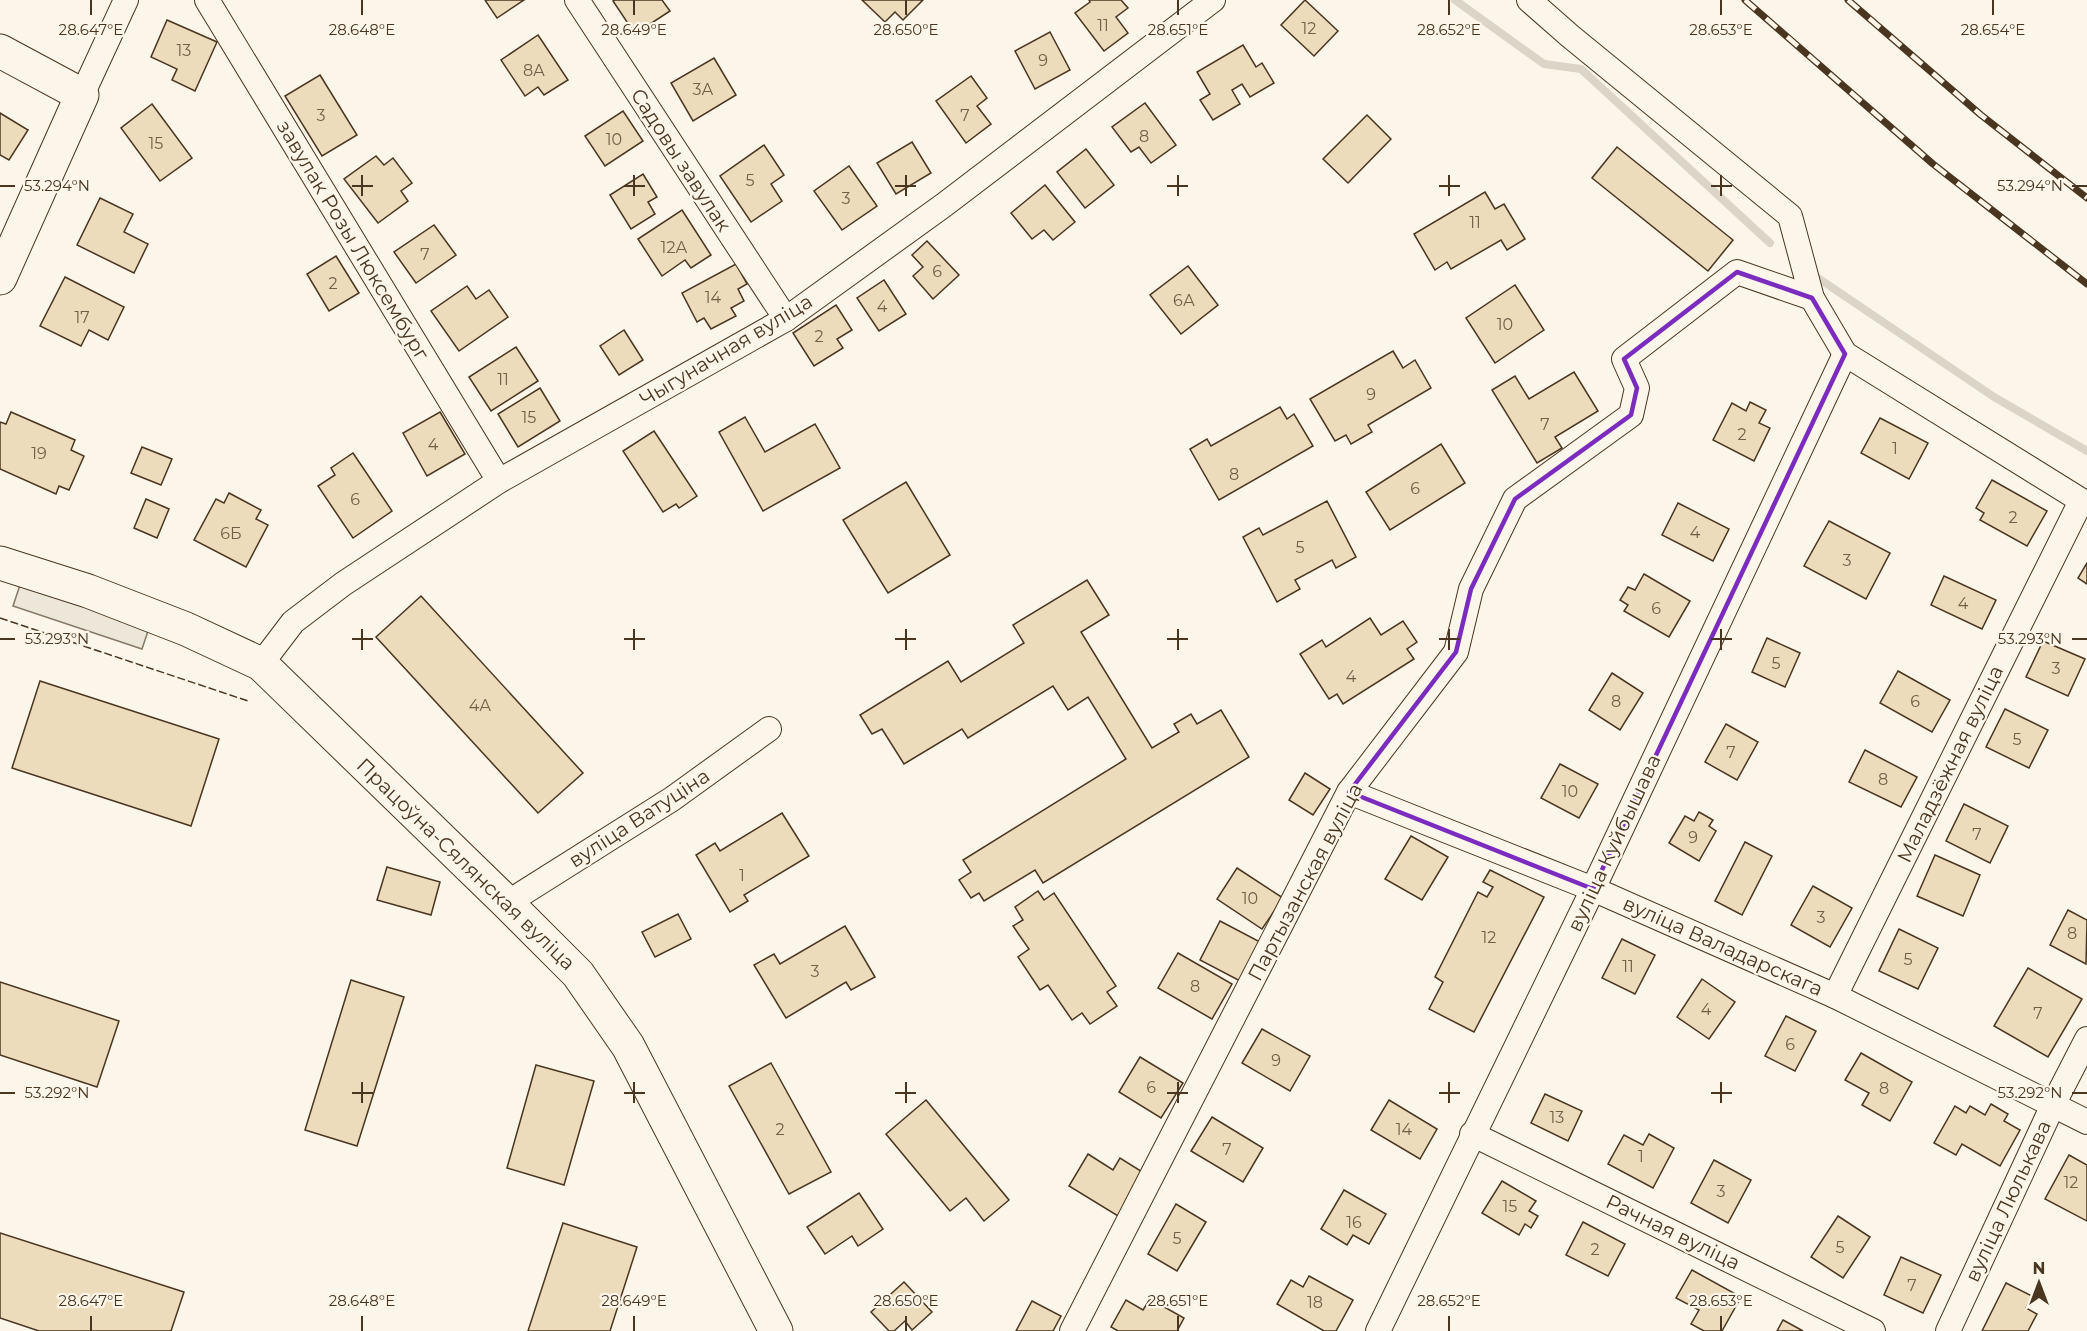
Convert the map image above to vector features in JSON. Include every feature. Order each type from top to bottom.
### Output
[{"type":"main road","points":[[0,51],[82,95],[0,278]]},
{"type":"main road","name":"Працоўна-Сялянская вуліца","points":[[0,564],[88,591],[186,629],[261,664],[507,903],[578,974],[628,1046],[777,1331]]},
{"type":"street","points":[[82,95],[126,0]]},
{"type":"street","name":"завулак Розы Люксембург","points":[[207,0],[499,480]]},
{"type":"street","name":"Садовы завулак","points":[[577,0],[786,319]]},
{"type":"street","name":"Чыгуначная вуліца","points":[[261,664],[293,622],[343,584],[499,480],[786,319],[944,205],[1213,0]]},
{"type":"street","points":[[1529,0],[1790,216],[1812,298],[1845,354],[2084,502]]},
{"type":"street","name":"Партызанская вуліца","points":[[1072,1331],[1349,792],[1456,652],[1471,589],[1515,499],[1631,415],[1637,388],[1624,359],[1737,272],[1812,298]]},
{"type":"street","name":"вуліца Куйбышава","points":[[1378,1331],[1593,889],[1845,354]]},
{"type":"street","name":"Маладзёжная вуліца","points":[[1835,996],[2084,502]]},
{"type":"street","name":"вуліца Ватуціна","points":[[507,903],[672,799],[769,729]]},
{"type":"street","name":"вуліца Валадарскага","points":[[1349,792],[1593,889],[1835,996],[2087,1122]]},
{"type":"street","name":"вуліца Люлькава","points":[[1948,1331],[2053,1105],[2087,1039]]},
{"type":"street","name":"Рачная вуліца","points":[[1472,1134],[1873,1331]]},
{"type":"highlighted area","points":[[1737,272],[1812,298],[1845,354],[1593,889],[1349,792],[1456,652],[1471,589],[1515,499],[1631,415],[1637,388],[1624,359]]},
{"type":"shaded area","points":[[21,582],[150,625],[142,649],[13,606]]},
{"type":"building","points":[[485,0],[524,0],[497,18]]},
{"type":"building","points":[[662,0],[670,11],[635,34],[613,1]]},
{"type":"building","points":[[862,0],[923,0],[903,20],[895,12],[885,22]]},
{"type":"building","points":[[1089,0],[1121,0],[1128,8],[1116,17],[1128,33],[1104,51],[1075,13],[1090,2]]},
{"type":"building","points":[[1305,0],[1338,31],[1314,56],[1281,25]]},
{"type":"building","points":[[167,20],[217,42],[195,91],[172,80],[177,69],[151,57]]},
{"type":"building","points":[[1050,32],[1070,70],[1035,89],[1015,51]]},
{"type":"building","points":[[538,35],[568,80],[544,95],[538,87],[525,96],[501,60]]},
{"type":"building","points":[[1243,45],[1256,67],[1262,63],[1274,83],[1250,97],[1242,84],[1232,90],[1240,104],[1213,120],[1200,100],[1210,94],[1197,72]]},
{"type":"building","points":[[714,58],[736,95],[693,121],[671,83]]},
{"type":"building","points":[[320,75],[357,135],[322,156],[285,96]]},
{"type":"building","points":[[971,76],[987,98],[977,106],[991,124],[966,143],[936,101]]},
{"type":"building","points":[[1145,103],[1176,145],[1151,163],[1139,147],[1131,152],[1112,127]]},
{"type":"building","points":[[152,104],[192,158],[160,181],[121,128]]},
{"type":"building","points":[[623,111],[643,141],[605,166],[585,136]]},
{"type":"building","points":[[0,113],[28,130],[9,160],[0,155]]},
{"type":"building","points":[[1367,115],[1391,139],[1348,183],[1323,159]]},
{"type":"building","points":[[912,142],[931,173],[896,194],[877,163]]},
{"type":"building","points":[[764,145],[784,175],[771,184],[782,201],[751,222],[720,176]]},
{"type":"building","points":[[1617,147],[1733,240],[1708,271],[1592,178]]},
{"type":"building","points":[[1086,149],[1114,185],[1085,208],[1057,172]]},
{"type":"building","points":[[376,156],[384,165],[393,158],[412,183],[401,191],[408,201],[378,223],[344,179]]},
{"type":"building","points":[[849,166],[877,206],[842,230],[814,191]]},
{"type":"building","points":[[643,174],[657,197],[648,202],[655,214],[631,229],[610,195]]},
{"type":"building","points":[[1045,185],[1075,222],[1053,240],[1044,230],[1032,239],[1011,213]]},
{"type":"building","points":[[1485,192],[1495,209],[1504,204],[1525,239],[1507,250],[1501,240],[1451,269],[1447,262],[1435,270],[1414,234]]},
{"type":"building","points":[[100,198],[133,214],[124,232],[148,244],[134,273],[77,245]]},
{"type":"building","points":[[682,210],[711,255],[691,268],[685,260],[662,276],[638,239]]},
{"type":"building","points":[[434,225],[456,255],[416,283],[394,252]]},
{"type":"building","points":[[927,241],[959,275],[933,299],[913,276],[923,267],[912,255]]},
{"type":"building","points":[[336,256],[359,293],[329,311],[307,274]]},
{"type":"building","points":[[736,264],[747,284],[738,289],[744,301],[731,308],[736,316],[711,329],[704,318],[697,322],[682,293]]},
{"type":"building","points":[[1188,266],[1218,305],[1181,334],[1150,295]]},
{"type":"building","points":[[65,277],[124,307],[108,340],[89,330],[81,346],[40,326]]},
{"type":"building","points":[[884,280],[906,314],[879,331],[857,298]]},
{"type":"building","points":[[1515,285],[1544,330],[1495,363],[1466,318]]},
{"type":"building","points":[[467,286],[476,299],[489,290],[508,317],[459,351],[431,311]]},
{"type":"building","points":[[836,305],[852,330],[837,339],[843,348],[814,366],[793,333]]},
{"type":"building","points":[[624,330],[643,360],[619,375],[600,346]]},
{"type":"building","points":[[516,347],[538,381],[491,411],[469,377]]},
{"type":"building","points":[[1393,351],[1403,368],[1415,360],[1431,388],[1368,425],[1372,432],[1351,444],[1346,435],[1335,441],[1310,399]]},
{"type":"building","points":[[1574,372],[1598,411],[1555,437],[1562,448],[1537,463],[1492,390],[1515,376],[1529,399]]},
{"type":"building","points":[[540,388],[560,421],[518,447],[498,414]]},
{"type":"building","points":[[1750,402],[1766,410],[1759,423],[1770,428],[1754,461],[1713,440],[1732,403],[1746,411]]},
{"type":"building","points":[[1280,407],[1287,419],[1294,414],[1313,446],[1219,500],[1190,449],[1207,439],[1211,446]]},
{"type":"building","points":[[11,412],[75,440],[71,450],[84,456],[69,490],[59,486],[56,494],[0,469],[0,422],[6,424]]},
{"type":"building","points":[[440,412],[465,454],[427,476],[403,433]]},
{"type":"building","points":[[745,417],[765,452],[815,424],[840,468],[763,511],[719,432]]},
{"type":"building","points":[[1880,418],[1928,443],[1909,479],[1861,453]]},
{"type":"building","points":[[654,431],[697,496],[679,508],[676,504],[663,512],[623,451]]},
{"type":"building","points":[[1441,444],[1465,483],[1390,530],[1366,492]]},
{"type":"building","points":[[142,447],[172,459],[161,485],[131,473]]},
{"type":"building","points":[[353,453],[392,511],[353,538],[318,486],[335,475],[331,468]]},
{"type":"building","points":[[1992,480],[2047,511],[2027,546],[1980,520],[1984,513],[1976,508]]},
{"type":"building","points":[[906,482],[950,555],[888,593],[843,520]]},
{"type":"building","points":[[229,493],[261,510],[256,519],[268,525],[246,567],[194,540],[216,499],[224,503]]},
{"type":"building","points":[[146,499],[169,509],[157,538],[134,528]]},
{"type":"building","points":[[1327,501],[1356,557],[1336,568],[1332,560],[1295,580],[1300,589],[1277,602],[1243,537],[1259,528],[1263,535]]},
{"type":"building","points":[[1678,503],[1729,529],[1713,561],[1662,535]]},
{"type":"building","points":[[1829,521],[1890,553],[1866,599],[1804,566]]},
{"type":"building","points":[[2087,563],[2087,584],[2078,578]]},
{"type":"building","points":[[1644,574],[1690,601],[1669,637],[1624,611],[1628,605],[1620,600],[1628,587],[1635,590]]},
{"type":"building","points":[[1944,576],[1996,600],[1982,629],[1931,605]]},
{"type":"building","points":[[1087,580],[1109,615],[1081,632],[1152,748],[1179,732],[1174,724],[1191,714],[1197,724],[1221,710],[1249,757],[1043,883],[1035,870],[984,901],[979,893],[971,898],[959,880],[971,872],[963,860],[1126,759],[1088,697],[1068,710],[1053,686],[968,738],[962,729],[904,764],[882,729],[872,734],[860,715],[948,661],[961,682],[1024,643],[1013,625]]},
{"type":"building","points":[[421,596],[583,773],[538,813],[376,637]]},
{"type":"building","points":[[1370,618],[1381,635],[1403,621],[1417,642],[1407,649],[1414,659],[1343,704],[1337,694],[1329,699],[1300,654],[1322,640],[1326,647]]},
{"type":"building","points":[[1767,638],[1800,653],[1785,687],[1752,672]]},
{"type":"building","points":[[2043,641],[2085,659],[2068,696],[2026,677]]},
{"type":"building","points":[[1898,671],[1950,700],[1932,732],[1880,703]]},
{"type":"building","points":[[1612,673],[1643,693],[1620,730],[1589,710]]},
{"type":"building","points":[[40,681],[219,739],[191,826],[12,768]]},
{"type":"building","points":[[2005,709],[2048,730],[2029,768],[1986,747]]},
{"type":"building","points":[[1726,724],[1758,742],[1737,780],[1705,762]]},
{"type":"building","points":[[1865,750],[1917,777],[1901,807],[1849,782]]},
{"type":"building","points":[[1560,764],[1598,784],[1579,818],[1541,798]]},
{"type":"building","points":[[1305,773],[1330,789],[1313,815],[1289,800]]},
{"type":"building","points":[[1964,804],[2008,826],[1990,863],[1946,841]]},
{"type":"building","points":[[1699,812],[1713,820],[1709,826],[1716,831],[1699,861],[1669,843],[1685,816],[1694,821]]},
{"type":"building","points":[[782,813],[809,856],[744,895],[748,901],[730,912],[696,855],[715,843],[720,851]]},
{"type":"building","points":[[1411,836],[1448,857],[1422,900],[1385,879]]},
{"type":"building","points":[[1745,842],[1772,856],[1742,915],[1715,901]]},
{"type":"building","points":[[1935,855],[1980,875],[1963,916],[1917,896]]},
{"type":"building","points":[[387,867],[440,882],[431,915],[377,900]]},
{"type":"building","points":[[1237,868],[1283,898],[1262,929],[1217,899]]},
{"type":"building","points":[[1490,870],[1544,897],[1474,1032],[1429,1009],[1443,982],[1435,977],[1478,892],[1487,897],[1493,887],[1483,882]]},
{"type":"building","points":[[1813,886],[1852,908],[1830,947],[1791,925]]},
{"type":"building","points":[[1038,891],[1044,900],[1054,893],[1116,986],[1107,992],[1117,1006],[1090,1024],[1082,1013],[1072,1020],[1048,985],[1040,990],[1018,957],[1029,949],[1013,926],[1023,920],[1015,907]]},
{"type":"building","points":[[2068,910],[2087,920],[2086,964],[2050,945]]},
{"type":"building","points":[[678,914],[691,939],[655,957],[642,932]]},
{"type":"building","points":[[1220,921],[1262,943],[1242,982],[1200,960]]},
{"type":"building","points":[[845,926],[875,977],[851,990],[846,982],[786,1018],[754,965],[774,954],[780,964]]},
{"type":"building","points":[[1899,929],[1938,948],[1918,989],[1879,971]]},
{"type":"building","points":[[1622,939],[1655,955],[1635,994],[1602,978]]},
{"type":"building","points":[[1178,953],[1232,984],[1212,1019],[1158,988]]},
{"type":"building","points":[[2028,968],[2082,999],[2048,1057],[1994,1026]]},
{"type":"building","points":[[1702,979],[1735,1002],[1709,1039],[1677,1017]]},
{"type":"building","points":[[351,980],[404,997],[357,1146],[305,1130]]},
{"type":"building","points":[[0,982],[119,1021],[97,1087],[0,1055]]},
{"type":"building","points":[[1786,1016],[1816,1031],[1795,1071],[1765,1056]]},
{"type":"building","points":[[1262,1029],[1310,1056],[1290,1091],[1242,1063]]},
{"type":"building","points":[[1861,1053],[1912,1082],[1890,1121],[1862,1105],[1869,1093],[1845,1080]]},
{"type":"building","points":[[1140,1057],[1183,1083],[1161,1118],[1119,1092]]},
{"type":"building","points":[[771,1063],[831,1172],[789,1194],[729,1086]]},
{"type":"building","points":[[536,1065],[594,1081],[564,1185],[507,1168]]},
{"type":"building","points":[[1545,1094],[1582,1111],[1568,1141],[1531,1123]]},
{"type":"building","points":[[926,1100],[1009,1200],[984,1221],[966,1198],[950,1211],[886,1134]]},
{"type":"building","points":[[1389,1100],[1437,1129],[1420,1159],[1371,1130]]},
{"type":"building","points":[[1991,1104],[2008,1114],[2004,1121],[2020,1130],[2000,1166],[1962,1144],[1956,1155],[1934,1143],[1955,1106],[1966,1113],[1970,1106],[1985,1115]]},
{"type":"building","points":[[1212,1117],[1263,1148],[1243,1182],[1191,1151]]},
{"type":"building","points":[[1649,1134],[1674,1148],[1653,1188],[1608,1164],[1624,1135],[1643,1145]]},
{"type":"building","points":[[1088,1154],[1113,1170],[1120,1158],[1144,1173],[1118,1216],[1069,1186]]},
{"type":"building","points":[[2069,1155],[2087,1165],[2087,1221],[2045,1199]]},
{"type":"building","points":[[1714,1160],[1751,1180],[1728,1223],[1691,1203]]},
{"type":"building","points":[[1502,1181],[1536,1201],[1529,1211],[1538,1216],[1531,1228],[1525,1224],[1519,1235],[1482,1213]]},
{"type":"building","points":[[1344,1190],[1386,1214],[1369,1244],[1353,1235],[1347,1245],[1321,1229]]},
{"type":"building","points":[[859,1193],[883,1229],[858,1246],[852,1236],[825,1254],[807,1227]]},
{"type":"building","points":[[1176,1204],[1206,1222],[1177,1271],[1148,1254]]},
{"type":"building","points":[[1838,1216],[1870,1237],[1843,1278],[1811,1257]]},
{"type":"building","points":[[1583,1222],[1625,1244],[1608,1276],[1566,1255]]},
{"type":"building","points":[[563,1223],[637,1247],[610,1331],[528,1331]]},
{"type":"building","points":[[0,1233],[184,1292],[171,1331],[39,1331],[0,1318]]},
{"type":"building","points":[[1901,1257],[1941,1275],[1923,1313],[1884,1295]]},
{"type":"building","points":[[1692,1270],[1741,1297],[1722,1331],[1704,1331],[1691,1324],[1699,1310],[1676,1298]]},
{"type":"building","points":[[1309,1276],[1353,1300],[1336,1331],[1324,1331],[1277,1304],[1291,1280],[1303,1287]]},
{"type":"building","points":[[904,1282],[932,1312],[912,1330],[905,1321],[894,1331],[889,1331],[871,1312]]},
{"type":"building","points":[[2006,1283],[2032,1296],[2026,1308],[2037,1314],[2028,1331],[1982,1331]]},
{"type":"building","points":[[1150,1299],[1184,1318],[1177,1331],[1118,1331],[1111,1327],[1126,1300],[1143,1310]]},
{"type":"building","points":[[1032,1301],[1061,1316],[1053,1331],[1016,1331]]},
{"type":"building","points":[[1783,1320],[1803,1331],[1777,1331]]},
{"type":"waterway","points":[[1455,0],[1544,64],[1581,69],[1770,243]]},
{"type":"waterway","points":[[1818,278],[1994,397],[2087,451]]},
{"type":"railway","points":[[1745,0],[1933,164],[2087,284]]},
{"type":"railway","points":[[1848,0],[1981,115],[2087,198]]},
{"type":"fence","points":[[0,618],[248,701]]}]
